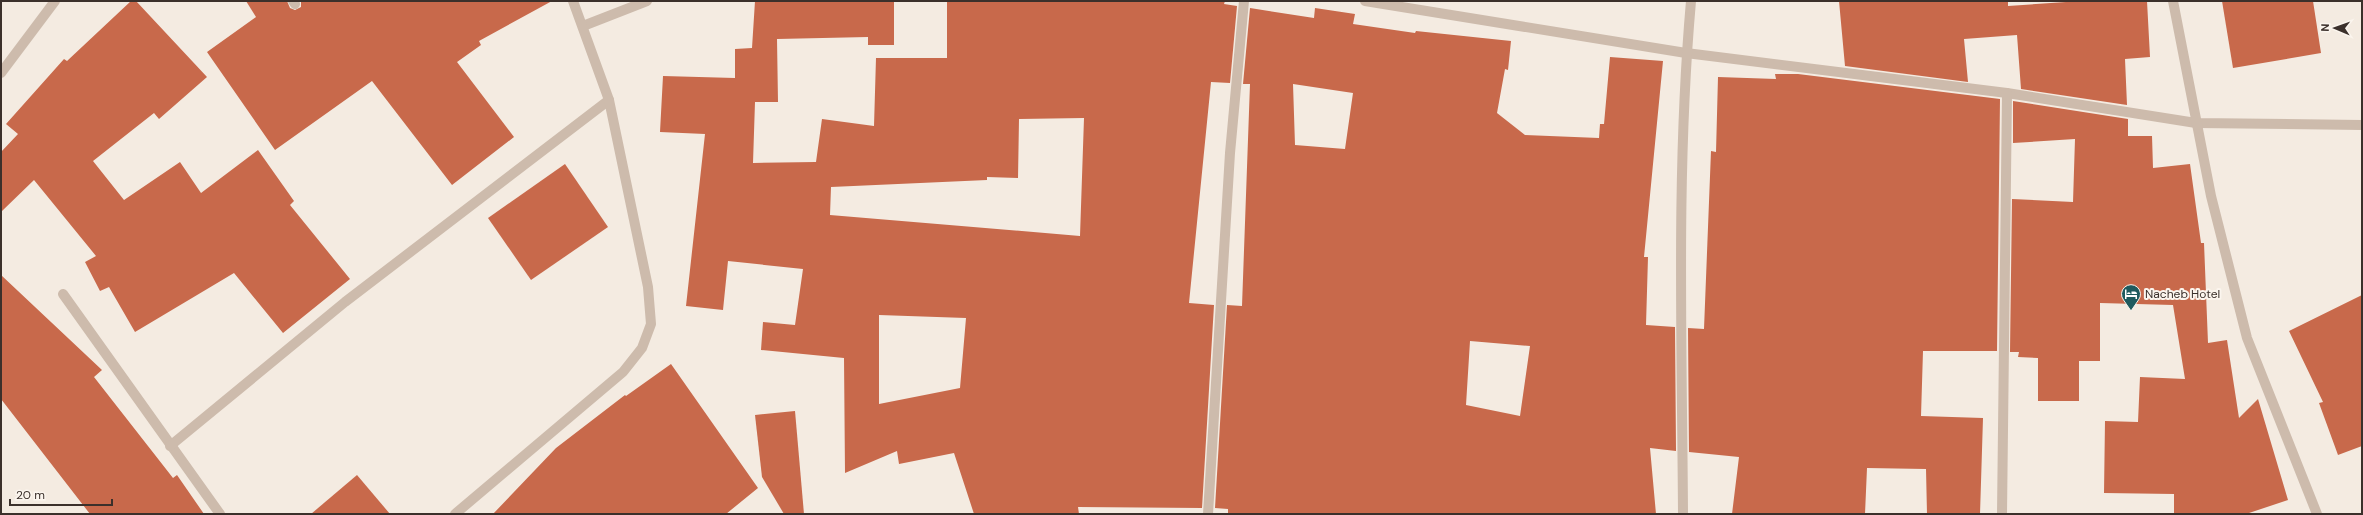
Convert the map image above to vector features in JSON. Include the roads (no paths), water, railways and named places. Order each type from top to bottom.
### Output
[{"type":"street","points":[[1,73],[55,1]]},
{"type":"street","points":[[454,514],[623,372],[642,348],[651,324],[648,287],[609,100],[573,1]]},
{"type":"street","points":[[583,26],[647,1]]},
{"type":"street","points":[[1208,514],[1230,153],[1244,1]]},
{"type":"street","points":[[1365,1],[1686,53],[2007,93],[2196,123],[2362,125]]},
{"type":"street","points":[[1683,514],[1682,171],[1686,53],[1691,1]]},
{"type":"street","points":[[2173,1],[2211,196],[2247,338],[2317,514]]},
{"type":"street","points":[[2002,514],[2007,93]]},
{"type":"street","points":[[170,446],[345,302],[609,100]]},
{"type":"street","points":[[63,294],[220,514]]},
{"type":"place","name":"Nacheb Hotel","points":[[2131,311]]}]
